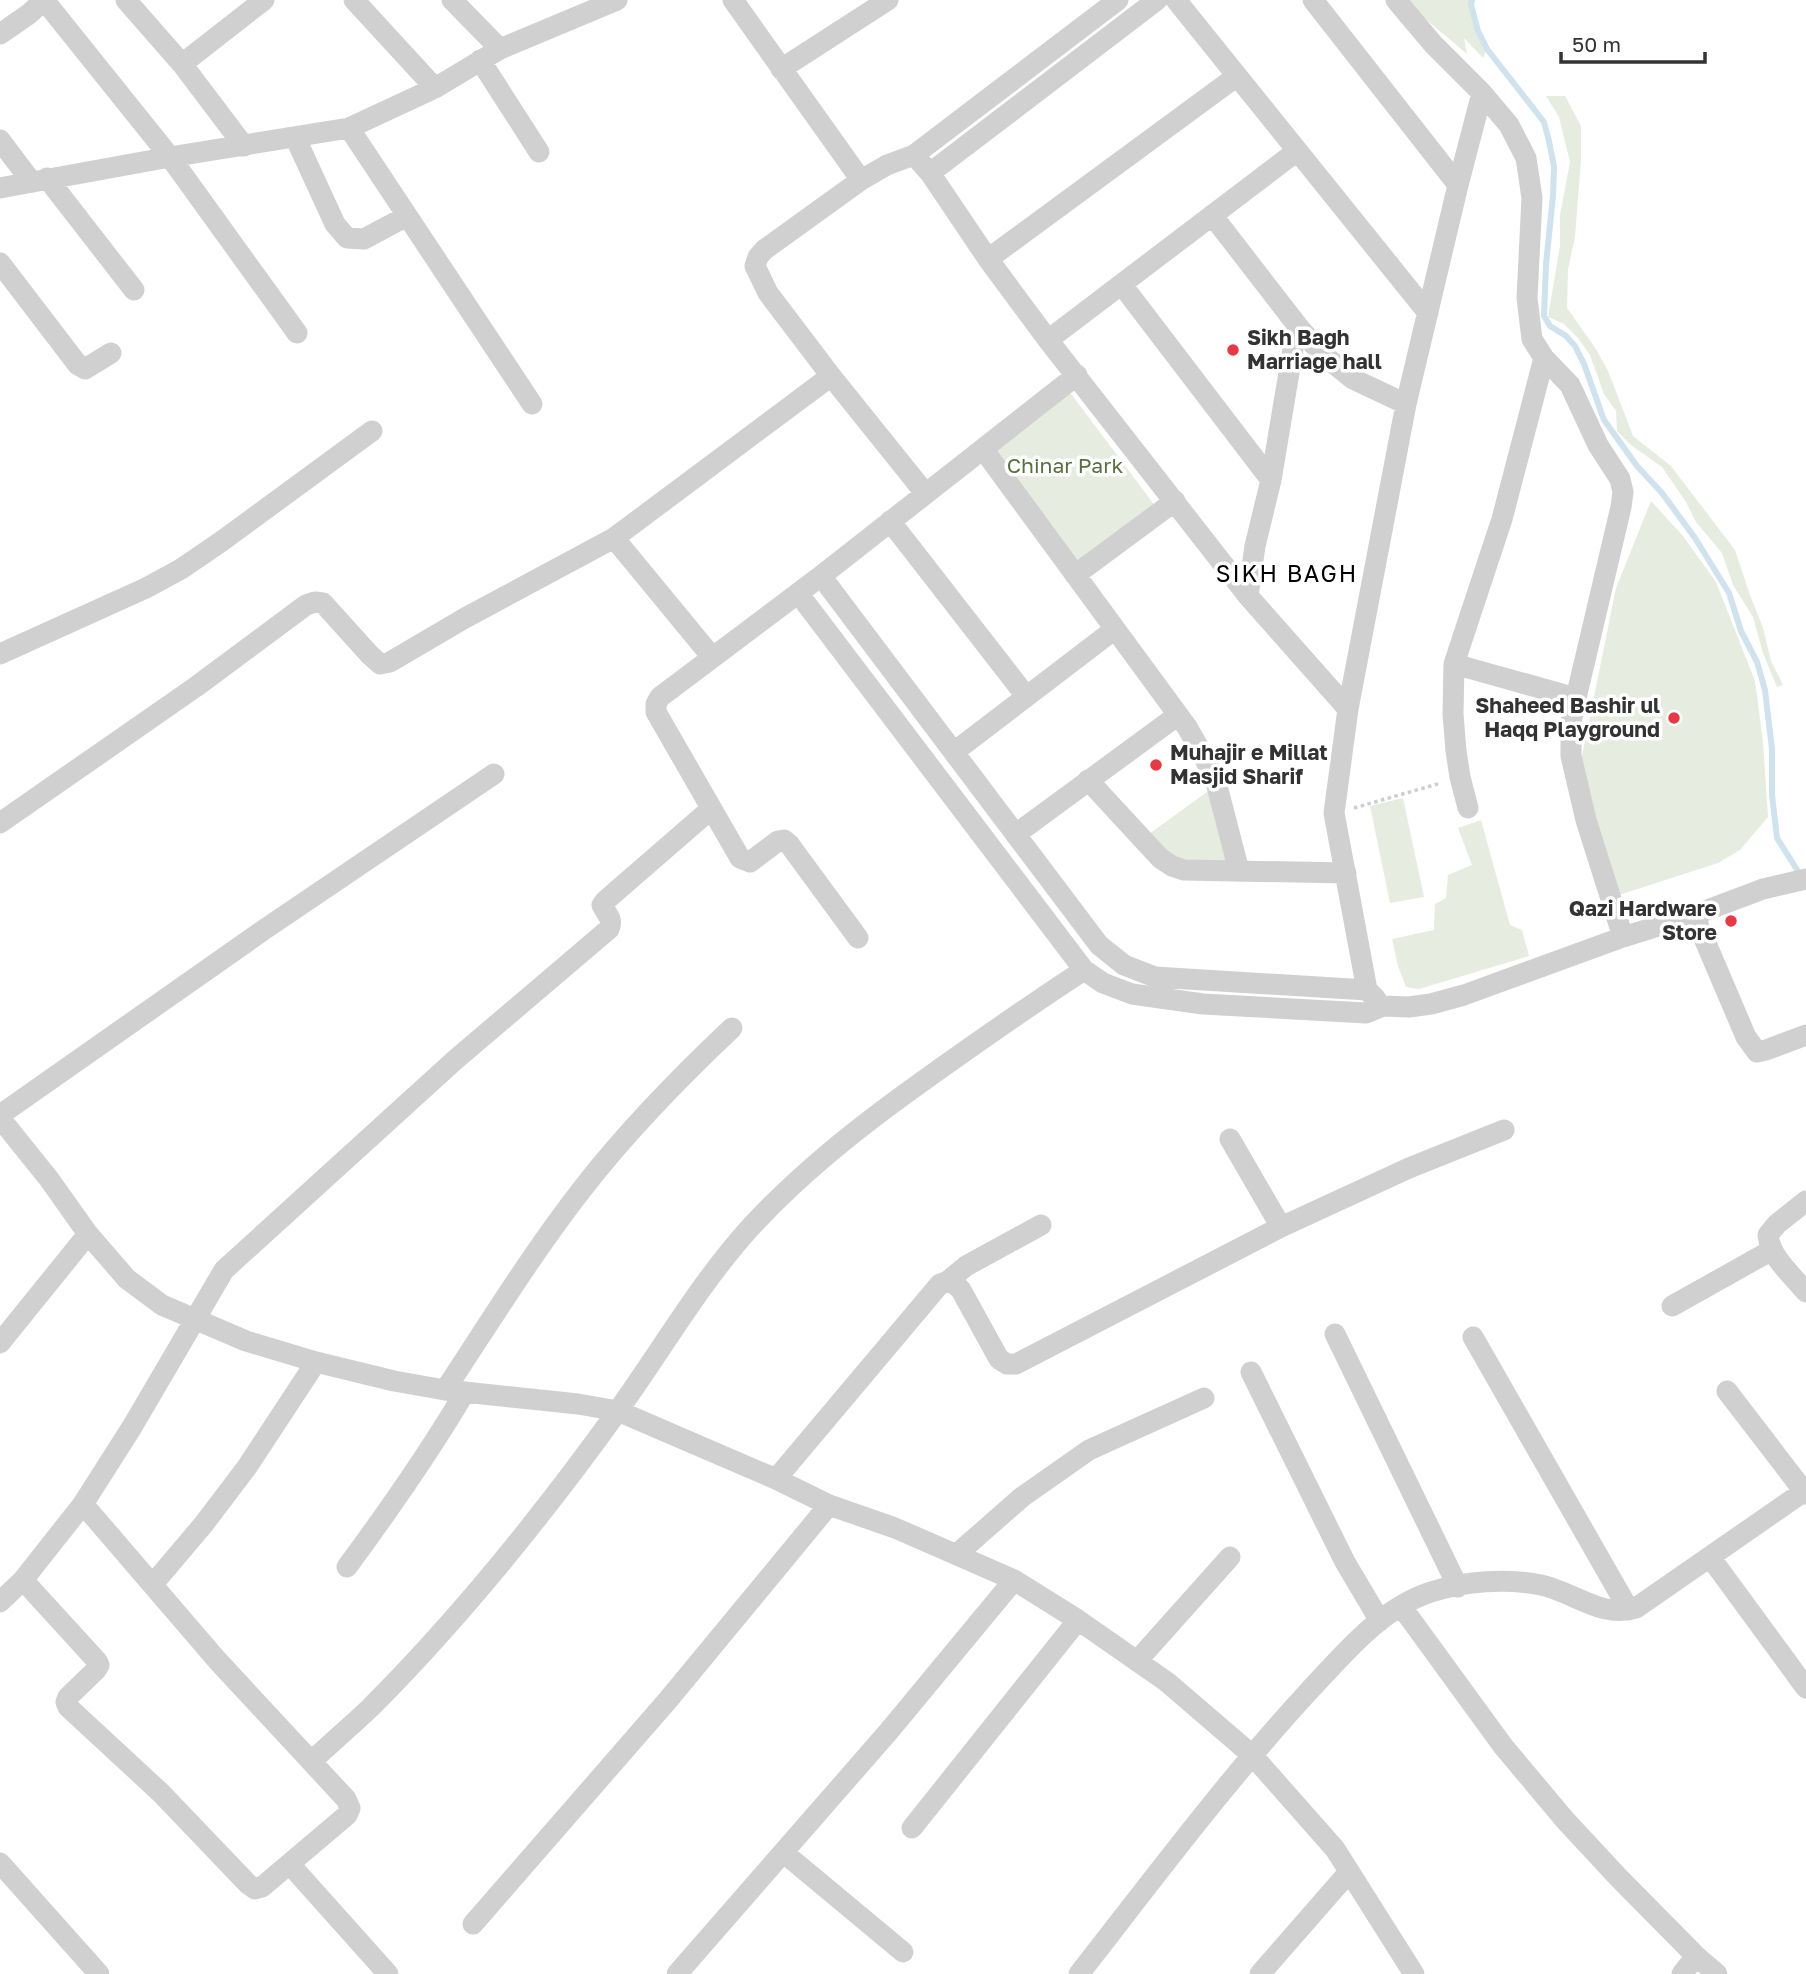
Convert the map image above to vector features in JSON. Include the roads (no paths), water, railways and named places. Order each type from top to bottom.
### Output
[{"type":"street","points":[[126,0],[182,64],[244,146]]},
{"type":"street","points":[[182,64],[264,0]]},
{"type":"street","points":[[354,0],[435,88]]},
{"type":"street","points":[[452,0],[500,49]]},
{"type":"street","points":[[0,188],[349,128],[435,88],[500,49],[617,0]]},
{"type":"street","points":[[733,0],[861,180]]},
{"type":"street","points":[[781,69],[888,0]]},
{"type":"street","points":[[925,494],[768,293],[755,265],[758,257],[861,180],[887,165],[914,155],[1118,0]]},
{"type":"street","points":[[930,173],[1157,0]]},
{"type":"street","points":[[1176,0],[1428,313]]},
{"type":"street","points":[[1313,0],[1458,185]]},
{"type":"street","points":[[1396,0],[1509,125],[1526,158],[1532,198],[1527,298],[1532,339],[1544,358],[1570,385],[1598,444],[1620,479],[1622,507],[1576,698],[1570,756],[1586,820],[1623,937]]},
{"type":"street","points":[[0,34],[34,4],[170,157],[298,333]]},
{"type":"street","points":[[481,60],[539,152]]},
{"type":"street","points":[[988,259],[1237,76]]},
{"type":"street","points":[[1383,1006],[1367,990],[1334,813],[1348,709],[1406,404],[1482,93]]},
{"type":"street","points":[[349,128],[532,404]]},
{"type":"street","points":[[295,137],[335,224],[347,238],[364,239],[407,216]]},
{"type":"street","points":[[0,140],[39,180],[134,290]]},
{"type":"street","points":[[1048,340],[1297,151]]},
{"type":"street","points":[[914,155],[930,173],[988,259],[1048,340],[1248,596],[1348,709]]},
{"type":"street","points":[[1212,215],[1321,353],[1353,379],[1406,404]]},
{"type":"street","points":[[0,263],[78,365],[85,369],[111,353]]},
{"type":"street","points":[[1122,285],[1271,480]]},
{"type":"street","points":[[1248,596],[1297,325]]},
{"type":"street","points":[[1468,808],[1455,751],[1454,664],[1502,519],[1544,358]]},
{"type":"street","points":[[858,938],[784,840],[778,841],[750,862],[740,858],[656,712],[656,705],[660,697],[821,576],[1077,375]]},
{"type":"street","points":[[0,823],[197,686],[306,605],[323,603],[380,664],[390,662],[465,618],[614,538],[831,376]]},
{"type":"street","points":[[0,654],[146,588],[180,569],[244,526],[372,431]]},
{"type":"street","points":[[983,449],[1178,715],[1204,757],[1217,786],[1239,871]]},
{"type":"street","points":[[1075,575],[1175,500]]},
{"type":"street","points":[[890,521],[1026,696]]},
{"type":"street","points":[[614,538],[712,657]]},
{"type":"street","points":[[821,576],[1099,945],[1124,965],[1155,977],[1367,990]]},
{"type":"street","points":[[798,593],[1084,970],[1103,983],[1132,994],[1203,1004],[1366,1013],[1383,1006],[1431,1004],[1464,995],[1763,889],[1800,880]]},
{"type":"street","points":[[954,752],[1115,629]]},
{"type":"street","points":[[1454,664],[1576,698]]},
{"type":"street","points":[[1016,834],[1178,715]]},
{"type":"street","points":[[494,774],[265,929],[0,1116],[88,1234],[127,1279],[162,1305],[246,1341],[394,1381],[618,1411],[776,1479],[829,1505],[895,1528],[1014,1580],[1078,1620],[1167,1682],[1252,1755],[1335,1849],[1414,1974]]},
{"type":"street","points":[[1088,780],[1160,858],[1172,866],[1184,870],[1346,873]]},
{"type":"street","points":[[0,1602],[23,1580],[83,1504],[224,1270],[456,1059],[609,929],[611,919],[602,905],[605,901],[711,809]]},
{"type":"street","points":[[1694,915],[1746,1037],[1757,1052],[1806,1035]]},
{"type":"street","points":[[312,1761],[368,1710],[416,1660],[535,1522],[618,1411],[708,1279],[749,1230],[808,1170],[877,1114],[1003,1023],[1084,970]]},
{"type":"street","points":[[347,1567],[393,1505],[440,1434],[455,1391],[516,1283],[581,1190],[664,1094],[732,1028]]},
{"type":"street","points":[[948,1281],[961,1290],[999,1359],[1007,1364],[1016,1364],[1280,1227],[1409,1168],[1504,1130]]},
{"type":"street","points":[[1230,1139],[1280,1227]]},
{"type":"street","points":[[1806,1201],[1777,1224],[1768,1235],[1772,1250],[1806,1292]]},
{"type":"street","points":[[776,1479],[940,1284],[948,1281],[966,1265],[1041,1224]]},
{"type":"street","points":[[0,1343],[88,1234]]},
{"type":"street","points":[[1672,1306],[1772,1250]]},
{"type":"street","points":[[1335,1334],[1458,1587]]},
{"type":"street","points":[[1473,1337],[1629,1610]]},
{"type":"street","points":[[153,1584],[247,1467],[317,1362]]},
{"type":"street","points":[[1251,1372],[1339,1552],[1380,1621]]},
{"type":"street","points":[[1079,1974],[1252,1755],[1341,1657],[1380,1621],[1401,1606],[1430,1592],[1513,1581],[1544,1586],[1608,1611],[1622,1612],[1636,1608],[1753,1525],[1805,1492],[1727,1391]]},
{"type":"street","points":[[957,1554],[1022,1497],[1089,1450],[1204,1398]]},
{"type":"street","points":[[23,1580],[99,1665],[68,1697],[68,1707],[161,1793],[248,1884],[255,1889],[262,1887],[347,1815],[350,1808],[346,1799],[217,1660],[83,1504]]},
{"type":"street","points":[[473,1924],[668,1700],[829,1505]]},
{"type":"street","points":[[1137,1661],[1230,1557]]},
{"type":"street","points":[[1710,1557],[1806,1688]]},
{"type":"street","points":[[677,1974],[784,1853],[1014,1580]]},
{"type":"street","points":[[1401,1606],[1503,1746],[1565,1820],[1618,1877],[1717,1974]]},
{"type":"street","points":[[912,1828],[1078,1620]]},
{"type":"street","points":[[784,1853],[903,1952]]},
{"type":"street","points":[[293,1862],[295,1870],[388,1974]]},
{"type":"street","points":[[0,1863],[99,1974]]},
{"type":"street","points":[[1260,1974],[1349,1872]]},
{"type":"street","points":[[1682,1974],[1696,1956]]},
{"type":"waterway","points":[[1472,0],[1478,31],[1487,49],[1544,122],[1549,141],[1554,167],[1544,316],[1550,326],[1566,336],[1575,346],[1604,420],[1695,538],[1729,593],[1741,631],[1757,662],[1765,690],[1772,749],[1772,795],[1777,838],[1801,876]]},
{"type":"place","name":"Sikh Bagh Marriage hall","points":[[1233,350]]},
{"type":"place","name":"Shaheed Bashir ul Haqq Playground","points":[[1674,718]]},
{"type":"place","name":"Muhajir e Millat Masjid Sharif","points":[[1156,765]]},
{"type":"place","name":"Qazi Hardware Store","points":[[1731,921]]},
{"type":"district","name":"SIKH BAGH","points":[[1287,574]]},
{"type":"park label","name":"Chinar Park","points":[[1065,466]]}]
